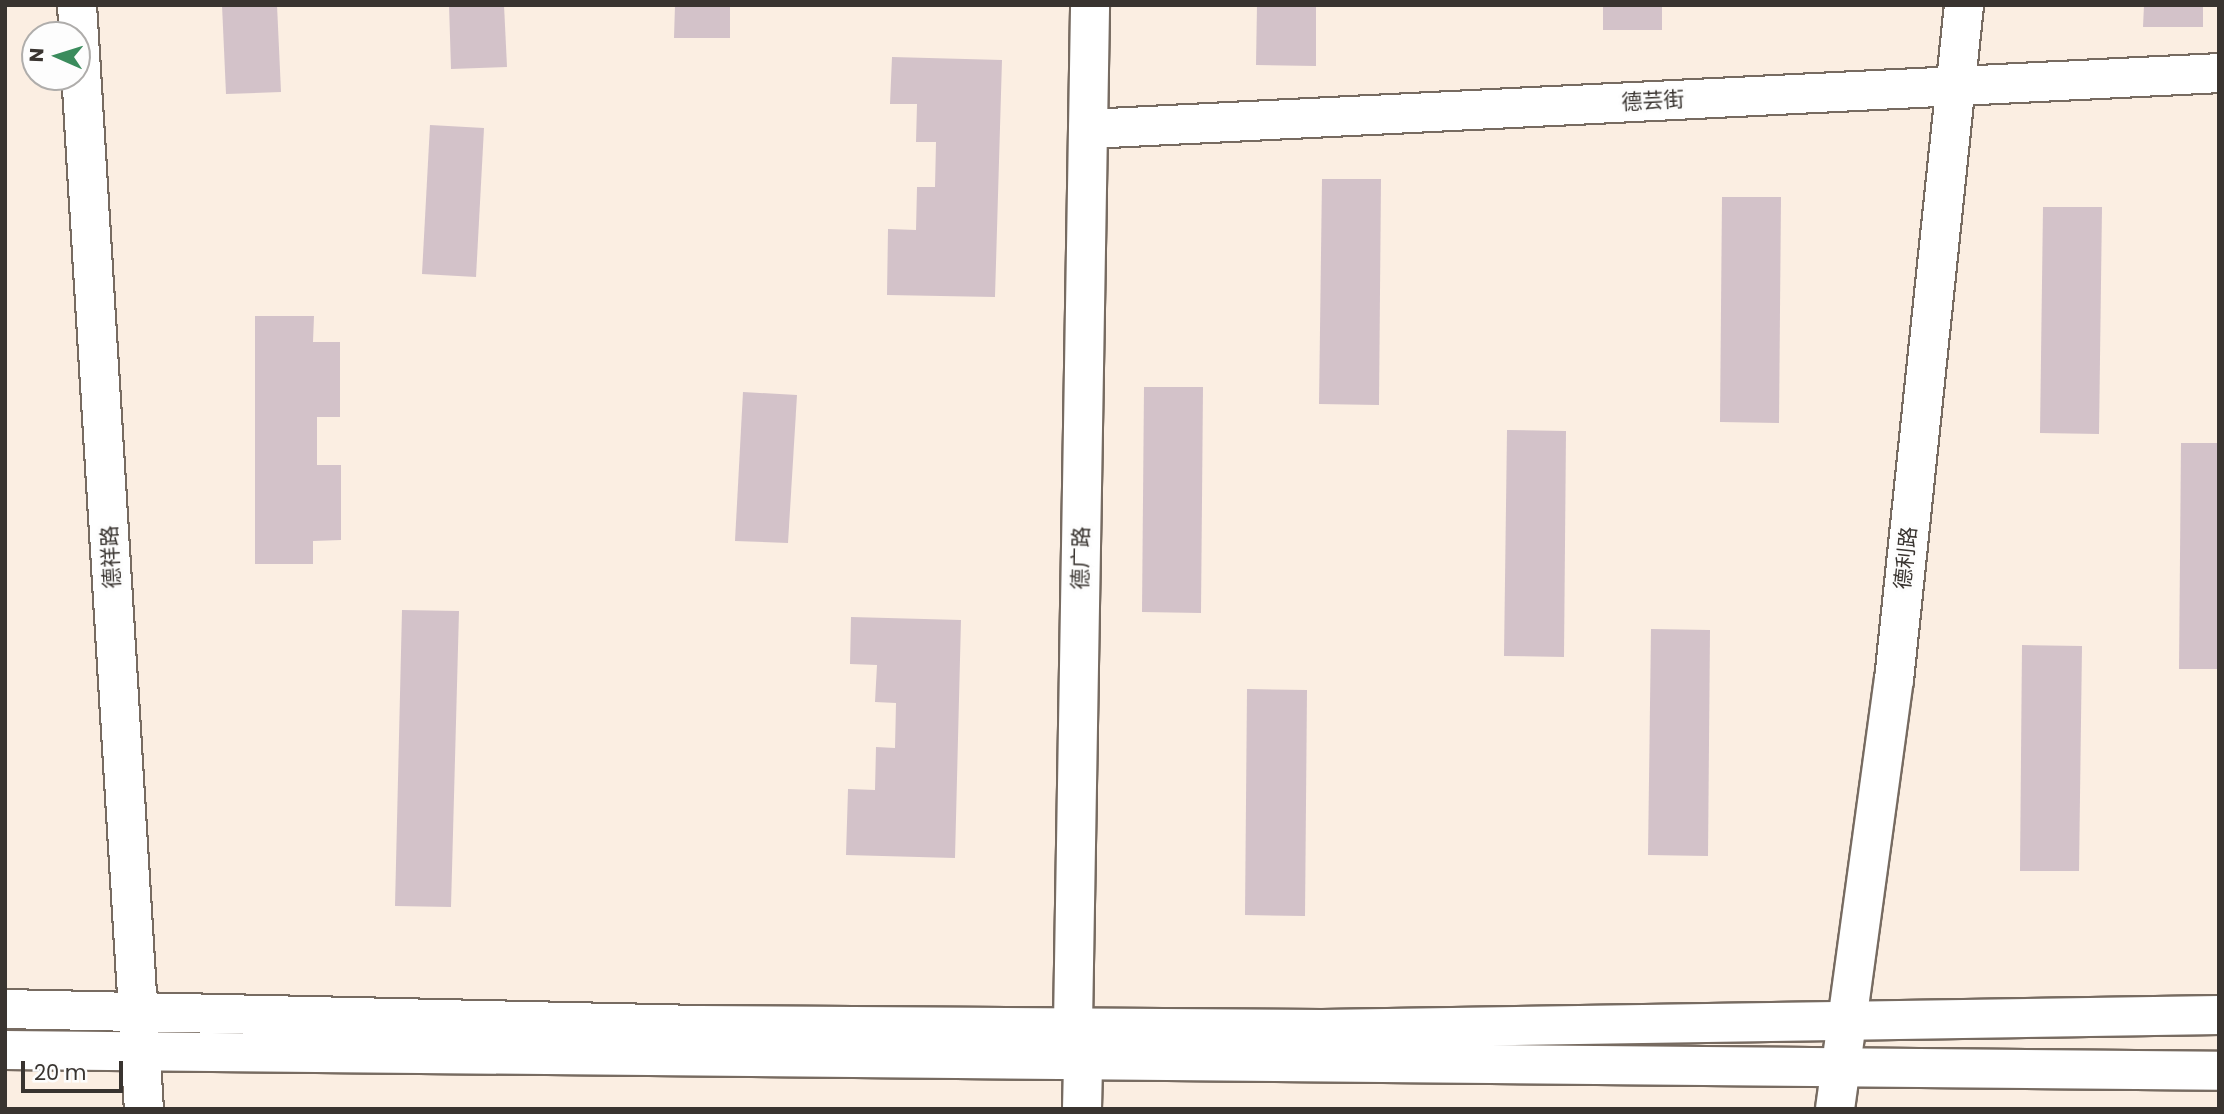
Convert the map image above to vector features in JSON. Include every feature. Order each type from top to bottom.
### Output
[{"type":"street","name":"德祥路","points":[[77,5],[144,1109]]},
{"type":"street","name":"德广路","points":[[1082,1109],[1083,1063],[1073,1024],[1090,5]]},
{"type":"street","name":"德利路","points":[[1835,1109],[1894,680],[1964,5]]},
{"type":"street","name":"德芸街","points":[[1088,129],[2219,73]]},
{"type":"street","points":[[5,1009],[138,1009],[699,1025],[1073,1024],[1322,1029],[2219,1015]]},
{"type":"street","points":[[5,1050],[1083,1063],[2219,1071]]},
{"type":"building","points":[[222,5],[277,5],[281,92],[226,94]]},
{"type":"building","points":[[449,5],[504,5],[507,67],[451,69]]},
{"type":"building","points":[[675,5],[730,5],[730,38],[674,38]]},
{"type":"building","points":[[1257,5],[1316,5],[1316,66],[1256,65]]},
{"type":"building","points":[[1603,5],[1662,5],[1662,30],[1603,30]]},
{"type":"building","points":[[2144,5],[2203,5],[2203,27],[2143,27]]},
{"type":"building","points":[[892,57],[1002,60],[995,297],[887,295],[888,229],[916,230],[917,187],[935,187],[936,142],[916,142],[917,104],[890,104]]},
{"type":"building","points":[[430,125],[484,128],[476,277],[422,274]]},
{"type":"building","points":[[1322,179],[1381,179],[1379,405],[1319,404]]},
{"type":"building","points":[[1722,197],[1781,197],[1779,423],[1720,422]]},
{"type":"building","points":[[2043,207],[2102,207],[2099,434],[2040,433]]},
{"type":"building","points":[[255,316],[314,316],[313,342],[340,342],[340,417],[317,417],[317,465],[341,465],[341,540],[313,541],[313,564],[255,564]]},
{"type":"building","points":[[1144,387],[1203,387],[1201,613],[1142,612]]},
{"type":"building","points":[[743,392],[797,395],[788,543],[735,541]]},
{"type":"building","points":[[1507,430],[1566,431],[1564,657],[1504,656]]},
{"type":"building","points":[[2181,443],[2219,443],[2219,669],[2179,669]]},
{"type":"building","points":[[402,610],[459,611],[451,907],[395,906]]},
{"type":"building","points":[[851,617],[961,620],[955,858],[846,855],[848,789],[875,790],[876,747],[895,748],[896,703],[875,702],[877,665],[850,664]]},
{"type":"building","points":[[1651,629],[1710,630],[1708,856],[1648,855]]},
{"type":"building","points":[[2022,645],[2082,646],[2079,871],[2020,871]]},
{"type":"building","points":[[1247,689],[1307,690],[1305,916],[1245,915]]}]
